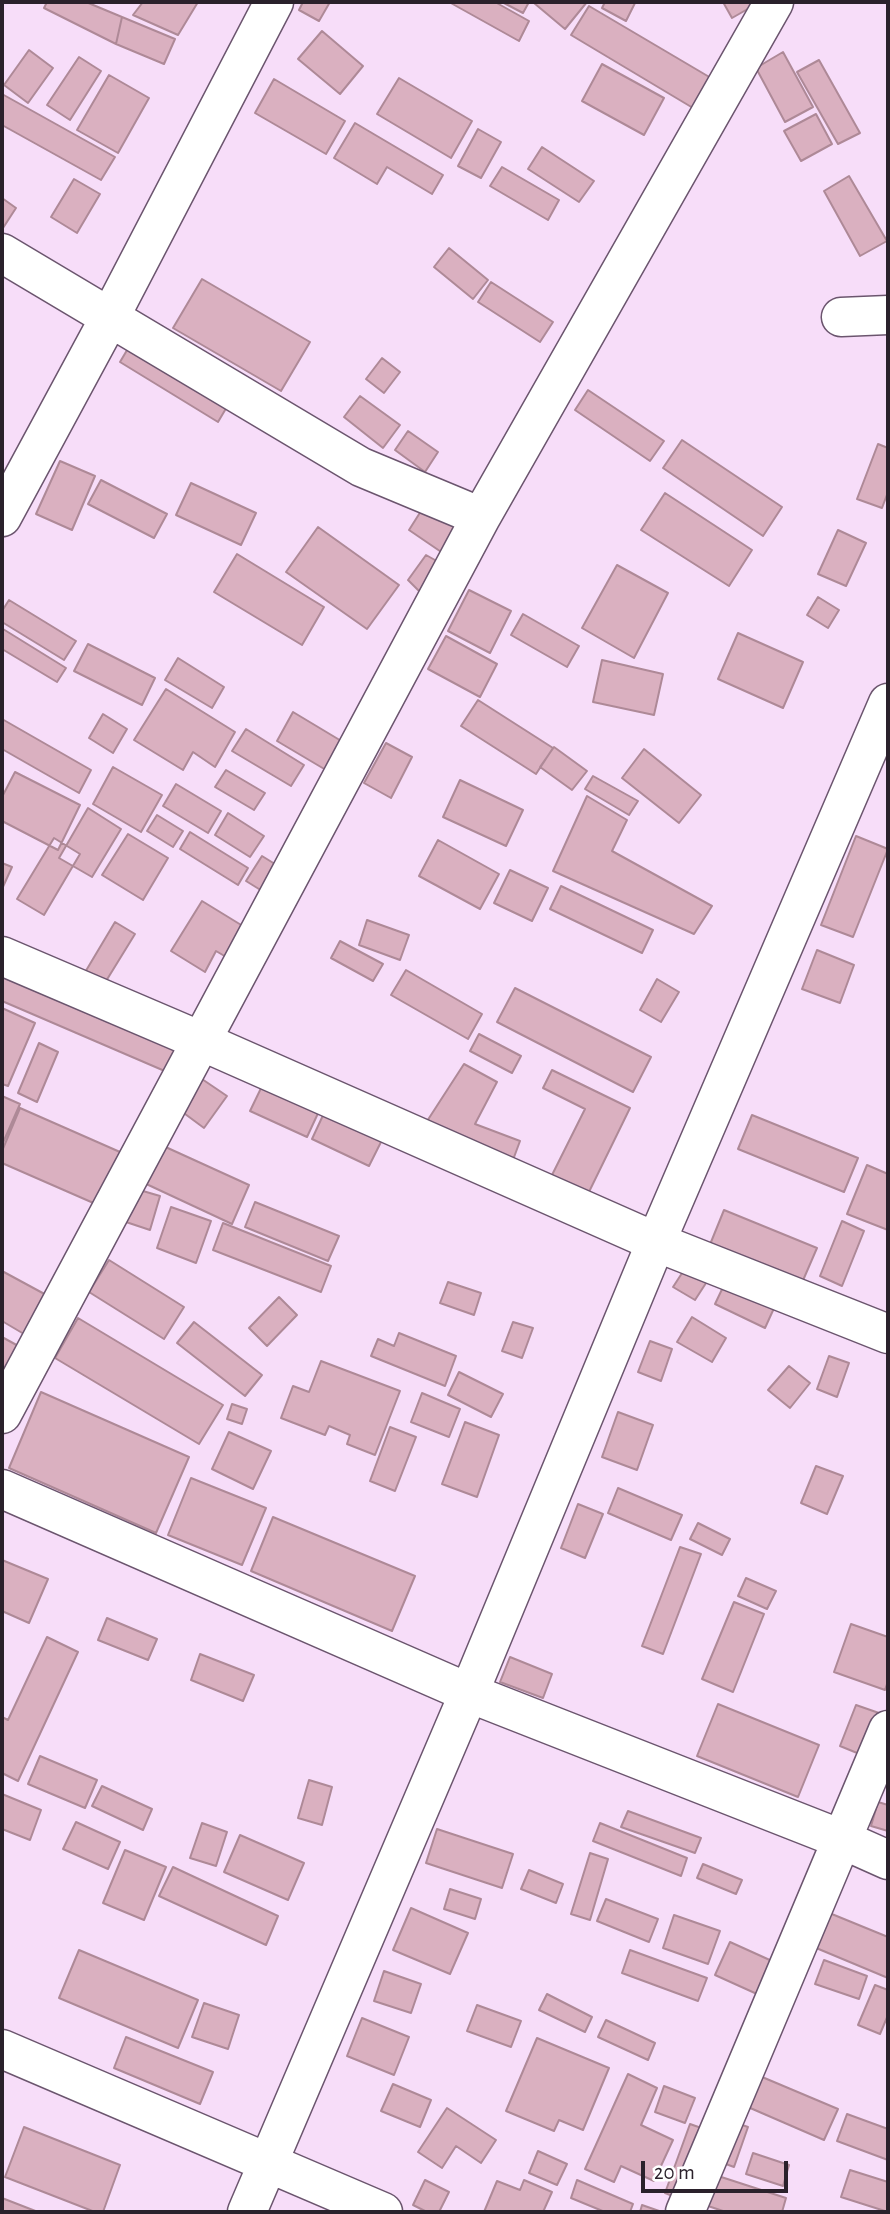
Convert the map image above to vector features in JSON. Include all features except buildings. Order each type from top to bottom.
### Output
[{"type":"street","points":[[2,517],[274,2]]},
{"type":"street","points":[[2,1414],[481,517],[774,2]]},
{"type":"street","points":[[2,253],[361,467],[481,517]]},
{"type":"street","points":[[842,317],[888,315]]},
{"type":"street","points":[[247,2212],[270,2164],[469,1693],[656,1242],[888,703]]},
{"type":"street","points":[[2,956],[656,1242],[888,1334]]},
{"type":"street","points":[[2,1489],[469,1693],[841,1839],[888,1860]]},
{"type":"street","points":[[685,2212],[888,1730]]},
{"type":"street","points":[[2,2049],[383,2212]]}]
